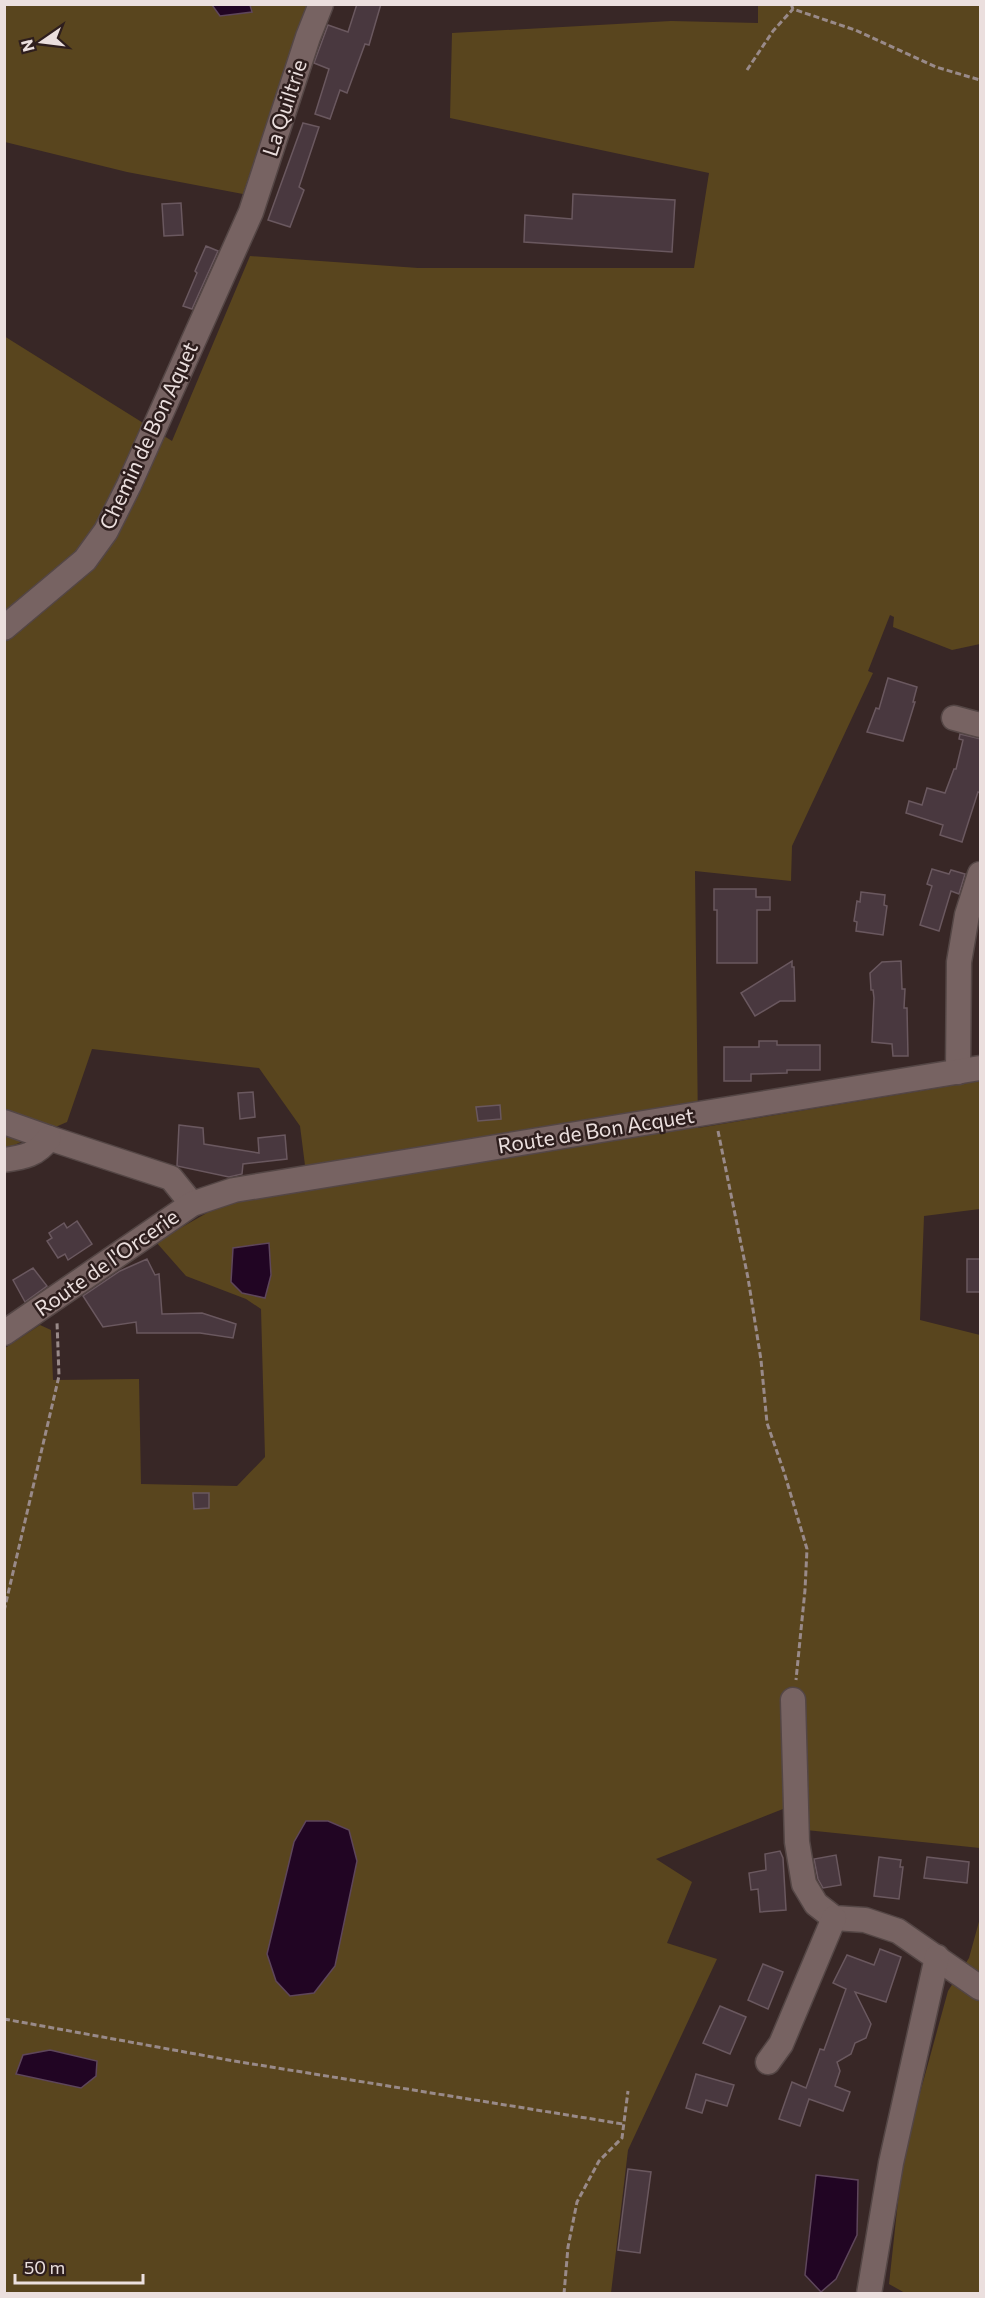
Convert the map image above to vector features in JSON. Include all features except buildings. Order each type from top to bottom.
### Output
[{"type":"street","name":"La Quiltrie","points":[[251,213],[308,37],[321,4]]},
{"type":"street","name":"Chemin de Bon Aquet","points":[[4,628],[85,560],[106,531],[129,485],[251,213]]},
{"type":"street","points":[[954,718],[981,725]]},
{"type":"street","points":[[969,1070],[959,962],[967,915],[981,874]]},
{"type":"street","name":"Route de Bon Acquet","points":[[202,1200],[257,1186],[969,1070]]},
{"type":"street","points":[[4,1122],[171,1178],[202,1200]]},
{"type":"street","points":[[4,1160],[28,1156],[41,1149],[49,1138]]},
{"type":"street","name":"Route de l'Orcerie","points":[[4,1333],[202,1200]]},
{"type":"street","points":[[794,1700],[797,1842],[804,1884],[816,1904],[834,1918],[865,1920],[898,1931],[981,1988]]},
{"type":"street","points":[[768,2062],[781,2044],[834,1918]]},
{"type":"street","points":[[869,2294],[891,2163],[937,1957]]},
{"type":"path","points":[[791,4],[793,9],[855,30],[936,67],[981,80]]},
{"type":"path","points":[[747,70],[772,31],[793,9]]},
{"type":"path","points":[[715,1112],[748,1278],[761,1360],[767,1423],[807,1549],[801,1643],[794,1700]]},
{"type":"path","points":[[4,1611],[59,1376],[56,1298]]},
{"type":"path","points":[[4,2019],[234,2061],[623,2124]]},
{"type":"path","points":[[564,2294],[568,2247],[577,2202],[599,2161],[622,2138],[628,2091]]},
{"type":"shaded area","points":[[4,5],[307,5],[243,194],[127,172],[5,142]]},
{"type":"shaded area","points":[[212,5],[250,5],[252,12],[220,16]]},
{"type":"shaded area","points":[[758,5],[980,5],[980,644],[952,650],[893,627],[894,617],[890,615],[868,671],[873,673],[792,846],[791,881],[695,871],[698,1128],[980,1081],[980,1209],[924,1216],[920,1320],[980,1335],[980,1848],[806,1830],[788,1807],[656,1859],[692,1882],[667,1943],[717,1959],[628,2150],[611,2293],[5,2293],[5,1348],[40,1325],[51,1330],[53,1380],[139,1379],[141,1484],[237,1486],[265,1457],[261,1309],[246,1299],[186,1276],[156,1242],[219,1206],[308,1189],[300,1126],[259,1068],[92,1049],[67,1122],[5,1149],[4,336],[172,441],[250,256],[418,268],[694,268],[709,173],[450,118],[452,33],[671,21],[758,23]]},
{"type":"shaded area","points":[[269,1243],[271,1275],[265,1298],[242,1293],[231,1282],[233,1248]]},
{"type":"shaded area","points":[[306,1821],[328,1821],[349,1830],[357,1861],[335,1966],[314,1993],[290,1996],[276,1981],[267,1954],[294,1842]]},
{"type":"shaded area","points":[[980,1918],[980,2293],[905,2293],[889,2284],[903,2155],[948,1991],[969,1958]]},
{"type":"shaded area","points":[[50,2050],[97,2061],[96,2076],[81,2088],[16,2074],[23,2055]]},
{"type":"shaded area","points":[[816,2175],[858,2180],[857,2235],[836,2279],[821,2292],[805,2275]]}]
